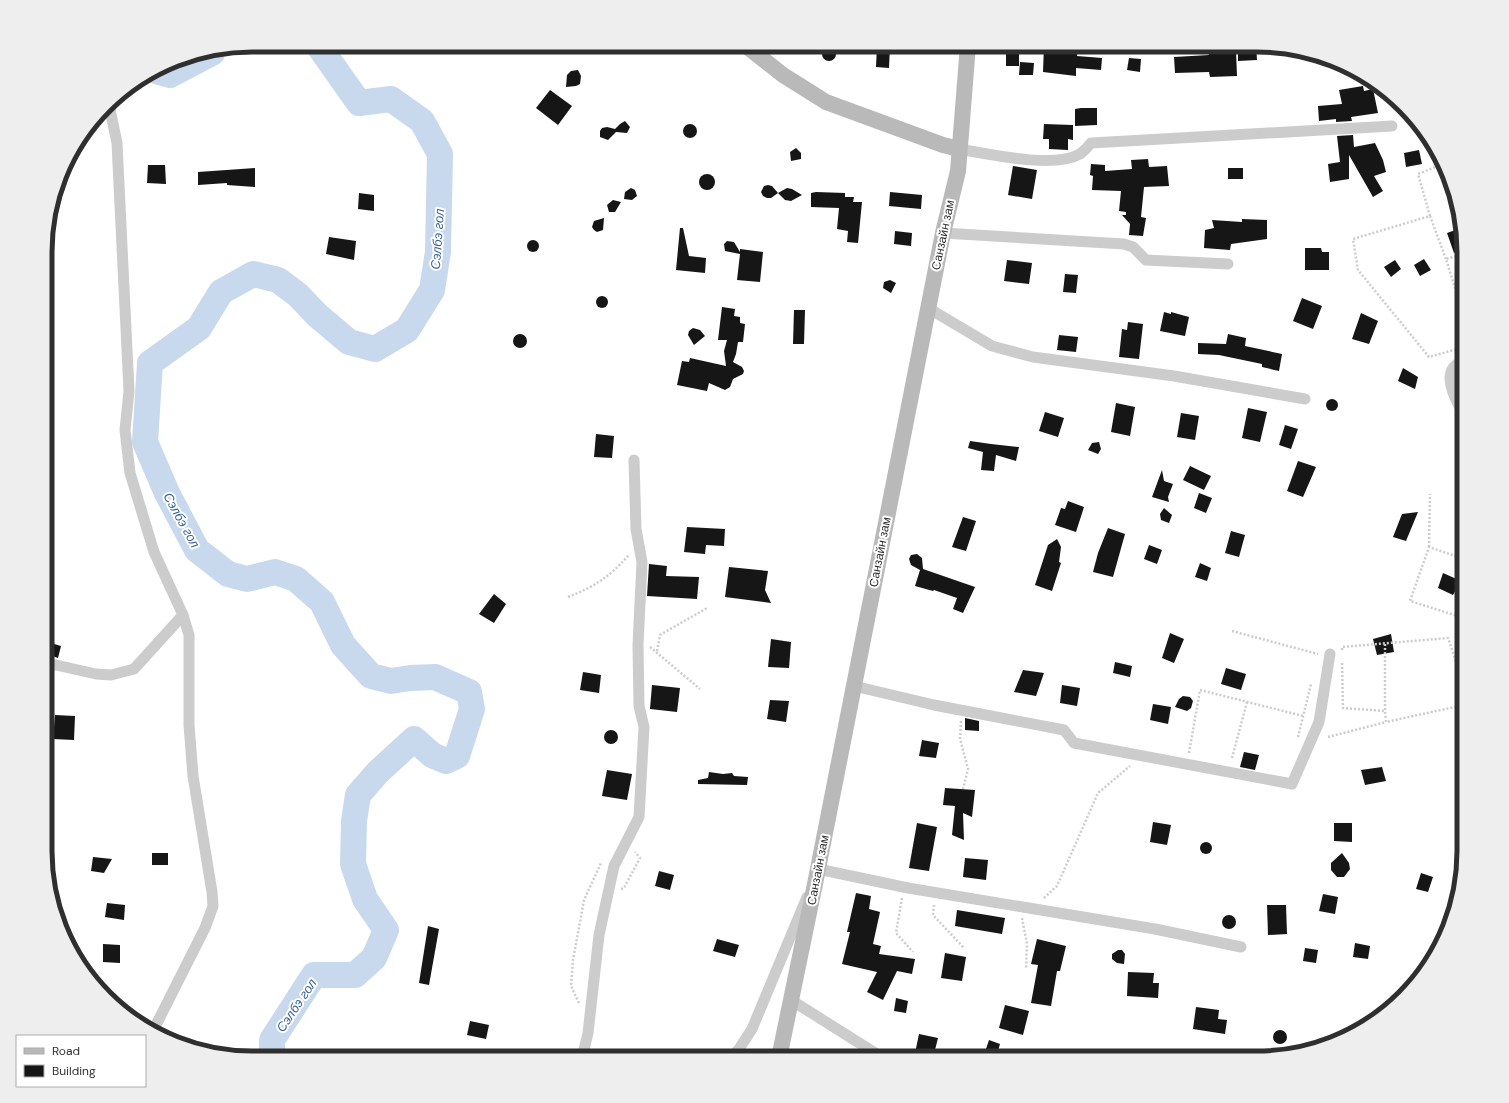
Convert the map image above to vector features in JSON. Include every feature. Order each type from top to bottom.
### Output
[{"type":"main road","points":[[754,52],[783,75],[826,102],[943,145],[959,149]]},
{"type":"main road","name":"Санзайн зам","points":[[780,1051],[818,869],[943,233],[958,171],[967,52]]},
{"type":"street","points":[[110,112],[117,143],[129,391],[125,430],[130,473],[154,552],[183,615],[189,635],[189,726],[193,776],[213,906],[206,928],[155,1026]]},
{"type":"street","points":[[959,149],[998,156],[1039,160],[1064,159],[1080,154],[1092,143],[1392,126]]},
{"type":"street","points":[[943,233],[1124,244],[1133,247],[1146,260],[1228,264]]},
{"type":"street","points":[[928,308],[992,346],[1033,357],[1174,376],[1305,399]]},
{"type":"street","points":[[1457,364],[1452,369],[1449,380],[1452,394],[1457,403]]},
{"type":"street","points":[[584,1051],[591,1011],[599,935],[614,866],[639,817],[644,734],[644,727],[639,706],[638,644],[642,562],[636,529],[634,460]]},
{"type":"street","points":[[52,664],[111,676],[134,669],[183,615]]},
{"type":"street","points":[[854,686],[962,710],[1064,730],[1074,743],[1292,784],[1319,722],[1330,654]]},
{"type":"street","points":[[818,869],[935,893],[1156,929],[1241,947]]},
{"type":"street","points":[[738,1051],[752,1029],[796,921],[815,884]]},
{"type":"street","points":[[791,1000],[872,1051]]},
{"type":"path","points":[[1438,166],[1418,174],[1430,216],[1457,294]]},
{"type":"path","points":[[1430,216],[1353,239],[1358,270],[1429,357],[1457,349]]},
{"type":"path","points":[[1446,259],[1457,256]]},
{"type":"path","points":[[1430,494],[1429,547],[1410,601],[1457,616]]},
{"type":"path","points":[[568,597],[593,587],[611,574],[639,544]]},
{"type":"path","points":[[1429,547],[1457,557]]},
{"type":"path","points":[[657,651],[660,636],[707,608]]},
{"type":"path","points":[[1232,631],[1318,654],[1317,661]]},
{"type":"path","points":[[1385,711],[1343,708],[1342,647],[1448,638],[1457,665]]},
{"type":"path","points":[[638,644],[649,646],[657,651],[700,689]]},
{"type":"path","points":[[1385,644],[1386,722]]},
{"type":"path","points":[[1296,744],[1312,682]]},
{"type":"path","points":[[1188,758],[1200,690],[1303,716]]},
{"type":"path","points":[[1232,758],[1247,702]]},
{"type":"path","points":[[1328,737],[1386,722],[1457,707]]},
{"type":"path","points":[[962,710],[960,739],[968,769],[963,789]]},
{"type":"path","points":[[1034,909],[1057,886],[1098,793],[1132,763]]},
{"type":"path","points":[[608,894],[624,888],[640,858],[626,844]]},
{"type":"path","points":[[591,1011],[578,1002],[571,986],[573,960],[584,900],[604,856]]},
{"type":"path","points":[[903,887],[896,933],[913,952]]},
{"type":"path","points":[[935,893],[933,915],[964,948]]},
{"type":"path","points":[[1019,906],[1027,944],[1026,969]]},
{"type":"building","points":[[822,52],[836,52],[836,57],[832,61],[826,61],[822,57]]},
{"type":"building","points":[[877,52],[890,52],[889,68],[876,67]]},
{"type":"building","points":[[1006,52],[1019,53],[1019,66],[1006,66]]},
{"type":"building","points":[[1044,52],[1077,52],[1077,56],[1102,58],[1101,70],[1076,68],[1076,76],[1043,72]]},
{"type":"building","points":[[1236,52],[1237,76],[1210,77],[1209,72],[1175,73],[1174,57],[1209,55],[1208,53]]},
{"type":"building","points":[[1238,52],[1256,52],[1257,60],[1238,61]]},
{"type":"building","points":[[1129,58],[1141,59],[1140,72],[1127,70]]},
{"type":"building","points":[[1020,62],[1034,63],[1033,75],[1019,75]]},
{"type":"building","points":[[578,70],[581,76],[580,84],[566,87],[567,75],[571,71]]},
{"type":"building","points":[[1363,86],[1364,91],[1373,89],[1378,113],[1351,117],[1352,121],[1336,122],[1336,119],[1319,121],[1318,106],[1342,104],[1339,90]]},
{"type":"building","points":[[550,90],[572,106],[558,125],[536,108]]},
{"type":"building","points":[[1097,108],[1097,125],[1075,126],[1075,109]]},
{"type":"building","points":[[625,121],[630,127],[627,133],[616,132],[608,140],[600,137],[600,131],[602,128],[607,127],[615,129]]},
{"type":"building","points":[[690,124],[695,126],[697,131],[695,136],[690,138],[685,136],[683,131],[685,126]]},
{"type":"building","points":[[1044,124],[1073,125],[1073,140],[1068,139],[1068,150],[1049,149],[1049,139],[1043,139]]},
{"type":"building","points":[[1353,135],[1354,147],[1375,143],[1383,160],[1386,172],[1374,176],[1383,191],[1373,197],[1349,155],[1349,179],[1330,182],[1328,164],[1340,162],[1337,136]]},
{"type":"building","points":[[796,148],[801,153],[801,159],[791,161],[790,152]]},
{"type":"building","points":[[1419,150],[1422,164],[1406,167],[1404,153]]},
{"type":"building","points":[[1148,159],[1149,167],[1167,166],[1169,186],[1144,187],[1141,217],[1146,218],[1143,236],[1129,235],[1130,224],[1122,215],[1126,215],[1126,212],[1119,211],[1121,191],[1092,190],[1093,176],[1090,175],[1091,164],[1105,165],[1105,171],[1132,169],[1131,160]]},
{"type":"building","points":[[148,165],[165,165],[166,184],[147,183]]},
{"type":"building","points":[[1013,166],[1037,170],[1032,199],[1008,195]]},
{"type":"building","points":[[255,168],[255,187],[227,185],[227,183],[198,185],[198,172]]},
{"type":"building","points":[[1228,168],[1243,168],[1243,179],[1228,179]]},
{"type":"building","points":[[707,174],[714,179],[715,182],[710,189],[707,190],[700,185],[699,182],[704,175]]},
{"type":"building","points":[[764,186],[772,186],[778,193],[771,198],[763,196],[761,192]]},
{"type":"building","points":[[631,188],[635,190],[637,196],[632,200],[624,199],[625,192]]},
{"type":"building","points":[[787,188],[792,189],[802,195],[791,201],[785,200],[778,193]]},
{"type":"building","points":[[890,192],[922,195],[921,209],[889,206]]},
{"type":"building","points":[[359,193],[374,195],[374,211],[358,209]]},
{"type":"building","points":[[811,193],[845,193],[845,197],[854,197],[853,202],[862,202],[858,243],[847,242],[848,231],[837,229],[839,208],[811,207]]},
{"type":"building","points":[[613,200],[621,202],[615,212],[609,212],[607,205]]},
{"type":"building","points":[[604,218],[603,230],[597,232],[592,227],[594,221]]},
{"type":"building","points":[[1242,219],[1267,220],[1267,239],[1231,244],[1230,250],[1204,248],[1205,230],[1214,228],[1212,220],[1242,222]]},
{"type":"building","points":[[680,228],[683,228],[689,256],[706,258],[705,273],[676,270]]},
{"type":"building","points":[[1456,230],[1457,252],[1454,253],[1447,233]]},
{"type":"building","points":[[895,231],[912,233],[911,246],[894,244]]},
{"type":"building","points":[[329,237],[356,241],[354,260],[326,254]]},
{"type":"building","points":[[531,240],[535,240],[539,246],[535,252],[531,252],[527,248],[527,244]]},
{"type":"building","points":[[727,241],[734,242],[740,252],[740,249],[763,252],[760,282],[737,280],[740,254],[725,251],[724,244]]},
{"type":"building","points":[[1305,248],[1321,248],[1322,252],[1329,252],[1329,270],[1305,270]]},
{"type":"building","points":[[1424,259],[1431,270],[1420,276],[1414,265]]},
{"type":"building","points":[[1007,260],[1032,263],[1029,284],[1004,281]]},
{"type":"building","points":[[1395,260],[1401,269],[1391,277],[1384,267]]},
{"type":"building","points":[[1065,274],[1078,275],[1076,293],[1063,292]]},
{"type":"building","points":[[890,280],[896,283],[891,293],[883,288],[884,282]]},
{"type":"building","points":[[600,296],[604,296],[608,302],[604,308],[600,308],[596,304],[596,300]]},
{"type":"building","points":[[1302,298],[1322,306],[1313,329],[1293,321]]},
{"type":"building","points":[[722,307],[735,309],[734,316],[740,317],[740,323],[745,324],[743,342],[738,342],[733,362],[742,367],[744,371],[743,374],[733,379],[730,387],[725,390],[709,383],[707,391],[677,385],[682,361],[689,362],[690,358],[726,366],[724,351],[727,340],[718,340]]},
{"type":"building","points":[[794,310],[805,310],[804,344],[793,344]]},
{"type":"building","points":[[1164,312],[1171,314],[1171,312],[1189,317],[1185,336],[1160,331]]},
{"type":"building","points":[[1361,313],[1378,321],[1369,344],[1352,339]]},
{"type":"building","points":[[1128,322],[1143,324],[1139,359],[1119,357],[1122,329],[1127,330]]},
{"type":"building","points":[[693,328],[700,330],[705,336],[694,345],[688,335],[689,331]]},
{"type":"building","points":[[517,334],[523,334],[527,338],[527,344],[523,348],[517,348],[513,344],[513,338]]},
{"type":"building","points":[[1228,334],[1246,338],[1245,346],[1282,354],[1279,371],[1262,367],[1262,364],[1219,355],[1198,354],[1198,343],[1226,344]]},
{"type":"building","points":[[1059,335],[1078,337],[1076,352],[1057,350]]},
{"type":"building","points":[[1403,368],[1418,377],[1415,389],[1398,381]]},
{"type":"building","points":[[1332,399],[1336,401],[1338,405],[1336,409],[1332,411],[1328,409],[1326,405],[1328,401]]},
{"type":"building","points":[[1116,403],[1135,407],[1130,436],[1111,432]]},
{"type":"building","points":[[1248,408],[1267,412],[1260,442],[1242,438]]},
{"type":"building","points":[[1045,412],[1064,418],[1058,437],[1039,431]]},
{"type":"building","points":[[1181,413],[1199,416],[1195,440],[1177,437]]},
{"type":"building","points":[[1285,425],[1298,429],[1291,449],[1279,445]]},
{"type":"building","points":[[596,434],[614,436],[612,458],[594,457]]},
{"type":"building","points":[[970,441],[1019,447],[1016,461],[996,455],[994,471],[981,470],[983,452],[968,448]]},
{"type":"building","points":[[1099,442],[1101,449],[1098,454],[1088,450],[1092,443]]},
{"type":"building","points":[[1298,461],[1316,467],[1303,497],[1287,491]]},
{"type":"building","points":[[1190,466],[1211,476],[1204,490],[1183,480]]},
{"type":"building","points":[[1162,470],[1164,481],[1173,484],[1168,497],[1169,502],[1152,497]]},
{"type":"building","points":[[1199,493],[1212,498],[1206,513],[1194,508]]},
{"type":"building","points":[[1068,501],[1084,507],[1076,532],[1055,525],[1061,508],[1065,509]]},
{"type":"building","points":[[1164,508],[1172,515],[1169,523],[1161,520],[1160,514]]},
{"type":"building","points":[[1418,512],[1406,541],[1393,537],[1402,514]]},
{"type":"building","points":[[963,517],[976,521],[966,551],[952,547]]},
{"type":"building","points":[[687,527],[725,529],[724,546],[706,545],[705,554],[684,552]]},
{"type":"building","points":[[1108,528],[1125,534],[1113,577],[1093,572],[1098,553]]},
{"type":"building","points":[[1231,531],[1245,535],[1239,557],[1225,553]]},
{"type":"building","points":[[1057,539],[1061,547],[1059,562],[1061,563],[1052,591],[1035,585],[1048,545]]},
{"type":"building","points":[[1149,545],[1162,550],[1157,564],[1144,559]]},
{"type":"building","points":[[917,554],[922,558],[923,569],[975,587],[963,613],[953,609],[957,598],[934,590],[915,586],[920,570],[911,565],[909,559],[911,555]]},
{"type":"building","points":[[1200,563],[1211,568],[1207,581],[1195,577]]},
{"type":"building","points":[[649,564],[667,566],[666,576],[699,577],[697,599],[647,596]]},
{"type":"building","points":[[729,567],[768,571],[765,590],[771,603],[725,597]]},
{"type":"building","points":[[1443,573],[1457,579],[1457,588],[1453,595],[1438,588]]},
{"type":"building","points":[[494,594],[506,604],[494,623],[479,614]]},
{"type":"building","points":[[1170,633],[1184,639],[1174,663],[1162,658]]},
{"type":"building","points":[[1391,634],[1394,652],[1377,655],[1373,639]]},
{"type":"building","points":[[771,639],[791,642],[789,668],[768,667]]},
{"type":"building","points":[[52,643],[61,646],[58,658],[52,656]]},
{"type":"building","points":[[1115,662],[1132,666],[1130,677],[1113,673]]},
{"type":"building","points":[[1226,668],[1246,674],[1241,690],[1221,684]]},
{"type":"building","points":[[1023,670],[1044,673],[1036,696],[1014,692]]},
{"type":"building","points":[[583,672],[601,675],[599,693],[580,690]]},
{"type":"building","points":[[652,685],[680,688],[677,712],[650,709]]},
{"type":"building","points":[[1062,685],[1080,688],[1077,706],[1060,703]]},
{"type":"building","points":[[1183,696],[1190,697],[1193,701],[1191,708],[1187,711],[1175,707],[1179,699]]},
{"type":"building","points":[[770,700],[789,701],[786,722],[767,719]]},
{"type":"building","points":[[1153,704],[1171,707],[1168,724],[1150,720]]},
{"type":"building","points":[[55,715],[75,716],[74,740],[53,739]]},
{"type":"building","points":[[965,718],[979,721],[979,731],[965,730]]},
{"type":"building","points":[[611,730],[616,732],[618,737],[616,742],[611,744],[606,742],[604,737],[606,732]]},
{"type":"building","points":[[922,740],[939,743],[936,758],[919,756]]},
{"type":"building","points":[[1244,752],[1259,755],[1255,770],[1240,767]]},
{"type":"building","points":[[1382,767],[1386,781],[1365,785],[1361,770]]},
{"type":"building","points":[[607,770],[632,774],[627,800],[602,796]]},
{"type":"building","points":[[709,772],[723,774],[732,773],[734,776],[748,777],[747,785],[698,784],[698,780],[708,778]]},
{"type":"building","points":[[945,788],[975,790],[972,817],[963,813],[964,840],[952,835],[955,806],[943,805]]},
{"type":"building","points":[[1153,822],[1171,825],[1167,845],[1150,842]]},
{"type":"building","points":[[917,823],[937,827],[929,871],[909,868]]},
{"type":"building","points":[[1334,823],[1352,823],[1352,842],[1334,841]]},
{"type":"building","points":[[1208,842],[1211,843],[1211,853],[1204,854],[1201,853],[1200,846],[1201,843]]},
{"type":"building","points":[[152,853],[168,853],[168,865],[152,865]]},
{"type":"building","points":[[1342,853],[1349,863],[1350,869],[1344,877],[1337,877],[1331,870],[1331,863]]},
{"type":"building","points":[[93,857],[112,859],[104,873],[91,871]]},
{"type":"building","points":[[965,858],[988,860],[986,880],[963,877]]},
{"type":"building","points":[[659,871],[674,875],[670,890],[655,886]]},
{"type":"building","points":[[1421,873],[1433,877],[1428,892],[1416,889]]},
{"type":"building","points":[[856,893],[871,896],[869,909],[880,912],[873,944],[881,946],[879,954],[915,959],[912,974],[897,971],[883,1000],[867,992],[877,972],[842,964],[850,932],[847,932]]},
{"type":"building","points":[[1323,894],[1338,897],[1335,914],[1319,911]]},
{"type":"building","points":[[107,903],[125,905],[124,920],[105,917]]},
{"type":"building","points":[[1267,905],[1286,905],[1287,934],[1268,935]]},
{"type":"building","points":[[957,910],[1005,918],[1002,934],[955,926]]},
{"type":"building","points":[[1226,915],[1232,915],[1236,919],[1236,925],[1232,929],[1226,929],[1222,925],[1222,919]]},
{"type":"building","points":[[428,926],[439,929],[429,985],[419,983]]},
{"type":"building","points":[[717,939],[739,945],[735,957],[713,951]]},
{"type":"building","points":[[1037,939],[1066,946],[1060,971],[1057,971],[1051,1006],[1031,1003],[1038,965],[1031,964]]},
{"type":"building","points":[[1355,943],[1370,946],[1368,959],[1353,957]]},
{"type":"building","points":[[103,944],[120,945],[120,963],[103,962]]},
{"type":"building","points":[[1305,948],[1318,950],[1316,963],[1303,961]]},
{"type":"building","points":[[1118,950],[1122,950],[1125,954],[1124,964],[1117,963],[1112,959],[1112,954]]},
{"type":"building","points":[[945,953],[966,957],[962,981],[941,978]]},
{"type":"building","points":[[1128,972],[1154,973],[1153,983],[1159,983],[1158,998],[1127,996]]},
{"type":"building","points":[[896,998],[908,1001],[906,1013],[894,1011]]},
{"type":"building","points":[[1005,1005],[1029,1011],[1023,1035],[999,1028]]},
{"type":"building","points":[[1196,1007],[1219,1010],[1218,1019],[1227,1020],[1225,1034],[1193,1029]]},
{"type":"building","points":[[470,1021],[489,1025],[486,1039],[467,1035]]},
{"type":"building","points":[[1277,1030],[1283,1030],[1287,1034],[1287,1040],[1283,1044],[1277,1044],[1273,1040],[1273,1034]]},
{"type":"building","points":[[919,1034],[938,1038],[935,1051],[915,1051]]},
{"type":"building","points":[[989,1040],[1000,1044],[998,1051],[985,1051]]},
{"type":"waterway","name":"Сэлбэ гол","points":[[272,1051],[272,1040],[314,975],[355,975],[374,958],[386,930],[365,899],[353,864],[354,821],[358,795],[378,772],[414,739],[432,755],[446,761],[457,756],[472,709],[469,692],[435,677],[410,678],[391,681],[371,676],[343,645],[322,602],[296,579],[275,572],[247,579],[228,574],[197,550],[167,493],[145,442],[150,363],[199,328],[221,292],[253,274],[278,280],[298,295],[317,315],[349,342],[375,349],[407,330],[432,290],[438,252],[440,154],[422,121],[391,99],[359,103],[323,52]]},
{"type":"waterway","name":"Сэлбэ гол","points":[[163,73],[170,75],[201,59]]}]
